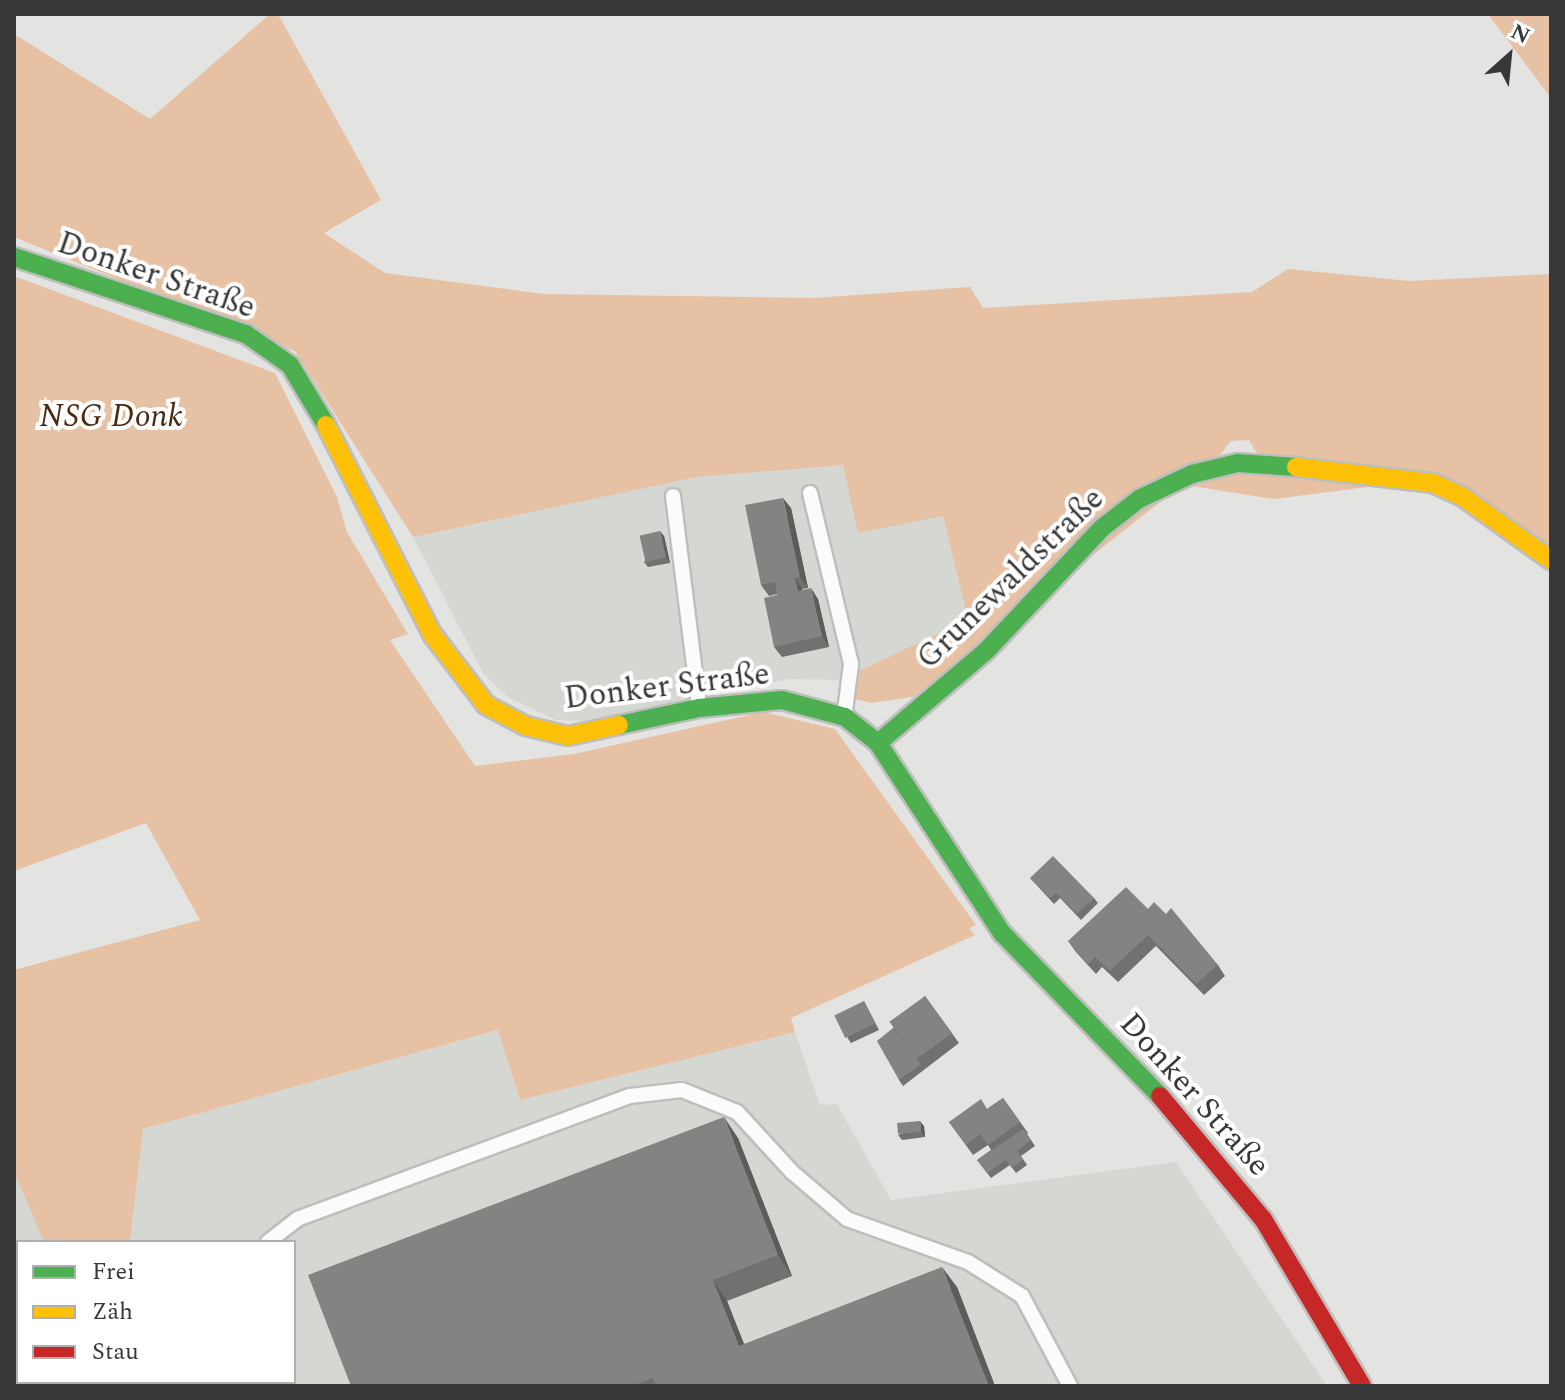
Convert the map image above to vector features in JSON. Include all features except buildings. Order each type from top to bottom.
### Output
[{"type":"street","name":"Donker Straße","points":[[14,257],[246,334],[290,365],[331,433],[432,634],[486,705],[526,726],[568,736],[699,708],[782,700],[845,717],[878,743],[1002,933],[1191,1129],[1263,1219],[1362,1386]]},
{"type":"street","name":"Grunewaldstraße","points":[[878,743],[986,651],[1102,528],[1139,499],[1192,474],[1238,463],[1267,464],[1433,483],[1463,497],[1551,560]]},
{"type":"lane","points":[[810,493],[851,664],[845,717]]},
{"type":"lane","points":[[673,496],[699,708]]},
{"type":"lane","points":[[271,1240],[297,1219],[615,1102],[682,1090],[737,1112],[792,1172],[847,1219],[968,1262],[1022,1296],[1070,1386]]},
{"type":"shaded area","points":[[844,465],[943,516],[968,619],[840,680],[788,679],[582,721],[556,720],[509,698],[483,673],[413,537],[697,477]]},
{"type":"shaded area","points":[[499,1030],[520,1100],[795,1032],[820,1105],[837,1104],[891,1200],[1176,1162],[1327,1386],[134,1386],[296,1384],[296,1240],[130,1240],[143,1129]]},
{"type":"shaded area","points":[[14,1172],[43,1240],[16,1240],[16,1384],[104,1386],[14,1386]]},
{"type":"green space","points":[[270,14],[278,14],[381,200],[324,233],[385,273],[544,294],[814,298],[970,287],[983,308],[1252,292],[1288,269],[1409,281],[1551,274],[1551,553],[1475,496],[1256,452],[1249,440],[1231,441],[1221,454],[913,697],[871,703],[855,699],[840,680],[968,619],[943,516],[858,533],[843,465],[697,477],[413,537],[295,351],[14,237],[14,34],[150,119]]},
{"type":"green space","points":[[1488,14],[1551,14],[1551,98]]},
{"type":"green space","name":"NSG Donk","points":[[14,276],[275,373],[337,497],[347,532],[408,634],[390,640],[475,766],[574,754],[763,712],[835,729],[976,925],[969,928],[975,935],[791,1018],[795,1032],[520,1100],[498,1030],[143,1129],[130,1240],[43,1240],[14,1172],[14,970],[200,920],[146,823],[14,871]]},
{"type":"green space","points":[[1237,471],[1399,483],[1274,499],[1185,485]]},
{"type":"traffic: fast","points":[[14,257],[246,334],[290,365],[326,425]]},
{"type":"traffic: fast","points":[[878,743],[986,651],[1102,528],[1139,499],[1192,474],[1238,463],[1296,467]]},
{"type":"traffic: fast","points":[[619,725],[699,708],[782,700],[845,717],[878,743],[1002,933],[1160,1096]]},
{"type":"traffic: slow","points":[[326,425],[432,634],[486,705],[526,726],[568,736],[619,725]]},
{"type":"traffic: slow","points":[[1296,467],[1433,483],[1463,497],[1551,560]]},
{"type":"traffic: jam","points":[[1160,1096],[1263,1219],[1362,1386]]}]
